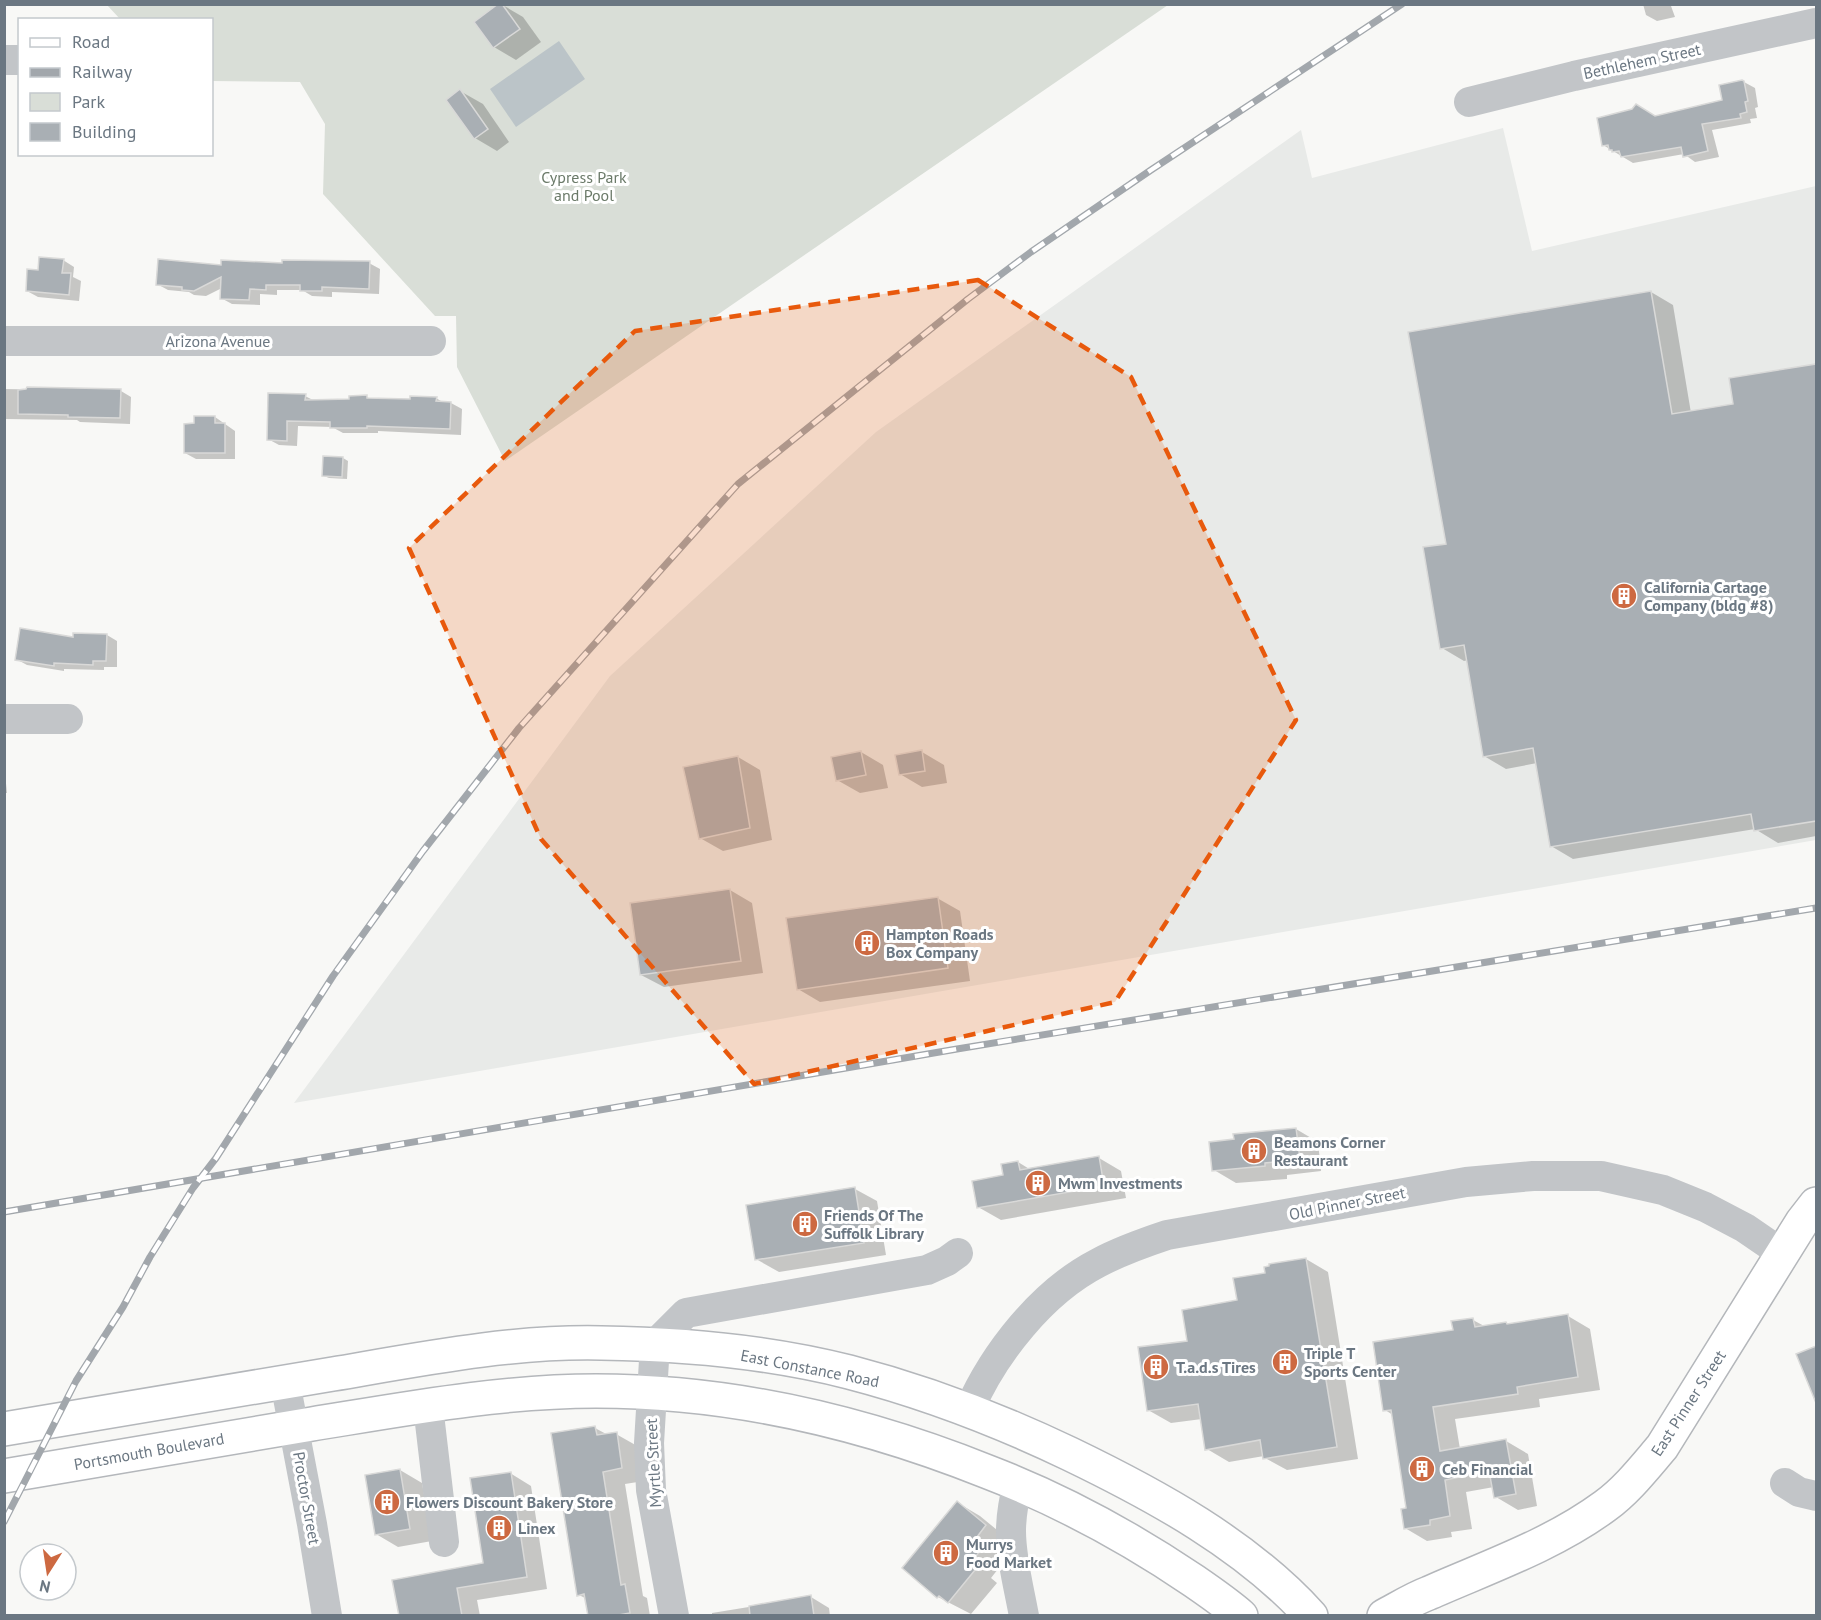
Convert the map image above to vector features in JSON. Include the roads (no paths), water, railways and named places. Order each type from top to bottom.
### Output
[{"type":"main road","name":"East Pinner Street","points":[[1384,1616],[1426,1594],[1573,1528],[1614,1498],[1636,1478],[1662,1447],[1802,1222],[1816,1204]]},
{"type":"main road","name":"East Constance Road","points":[[285,1382],[499,1348],[598,1342],[683,1346],[780,1358],[848,1372],[969,1410],[1038,1439],[1106,1472],[1159,1500],[1201,1526],[1252,1562],[1294,1597],[1311,1616]]},
{"type":"main road","points":[[4,1429],[285,1382]]},
{"type":"main road","points":[[294,1427],[518,1395],[596,1391],[728,1400],[792,1411],[869,1430],[949,1456],[1018,1483],[1111,1529],[1165,1561],[1241,1616]]},
{"type":"main road","name":"Portsmouth Boulevard","points":[[4,1476],[294,1427]]},
{"type":"street","name":"Bethlehem Street","points":[[1469,102],[1574,76],[1816,23]]},
{"type":"street","name":"Arizona Avenue","points":[[4,341],[431,341]]},
{"type":"street","points":[[4,719],[68,719]]},
{"type":"street","name":"Old Pinner Street","points":[[969,1410],[991,1370],[1021,1327],[1045,1301],[1096,1264],[1130,1247],[1167,1235],[1466,1182],[1533,1176],[1600,1176],[1663,1190],[1705,1207],[1745,1228],[1783,1254]]},
{"type":"street","points":[[655,1344],[686,1313],[927,1270],[958,1253]]},
{"type":"street","name":"Myrtle Street","points":[[655,1344],[649,1443],[651,1490],[674,1616]]},
{"type":"street","name":"Proctor Street","points":[[285,1382],[327,1616]]},
{"type":"street","points":[[428,1407],[444,1542]]},
{"type":"street","points":[[1018,1483],[1013,1503],[1011,1530],[1024,1616]]},
{"type":"street","points":[[1785,1483],[1799,1492],[1816,1496]]},
{"type":"railway","points":[[4,1522],[76,1381],[123,1307],[150,1257],[333,976],[423,851],[519,728],[738,484],[968,299],[1031,252],[1402,4]]},
{"type":"railway","points":[[4,1212],[957,1049],[1816,908]]},
{"type":"place","name":"California Cartage Company (bldg #8)","points":[[1624,596]]},
{"type":"place","name":"Hampton Roads Box Company","points":[[867,943]]},
{"type":"place","name":"Beamons Corner Restaurant","points":[[1254,1151]]},
{"type":"place","name":"Mwm Investments","points":[[1038,1183]]},
{"type":"place","name":"Friends Of The Suffolk Library","points":[[805,1224]]},
{"type":"place","name":"Triple T Sports Center","points":[[1285,1362]]},
{"type":"place","name":"T.a.d.s Tires","points":[[1156,1367]]},
{"type":"place","name":"Ceb Financial","points":[[1422,1469]]},
{"type":"place","name":"Flowers Discount Bakery Store","points":[[387,1502]]},
{"type":"place","name":"Linex","points":[[499,1528]]},
{"type":"place","name":"Murrys Food Market","points":[[946,1553]]},
{"type":"park label","name":"Cypress Park and Pool","points":[[584,186]]}]
